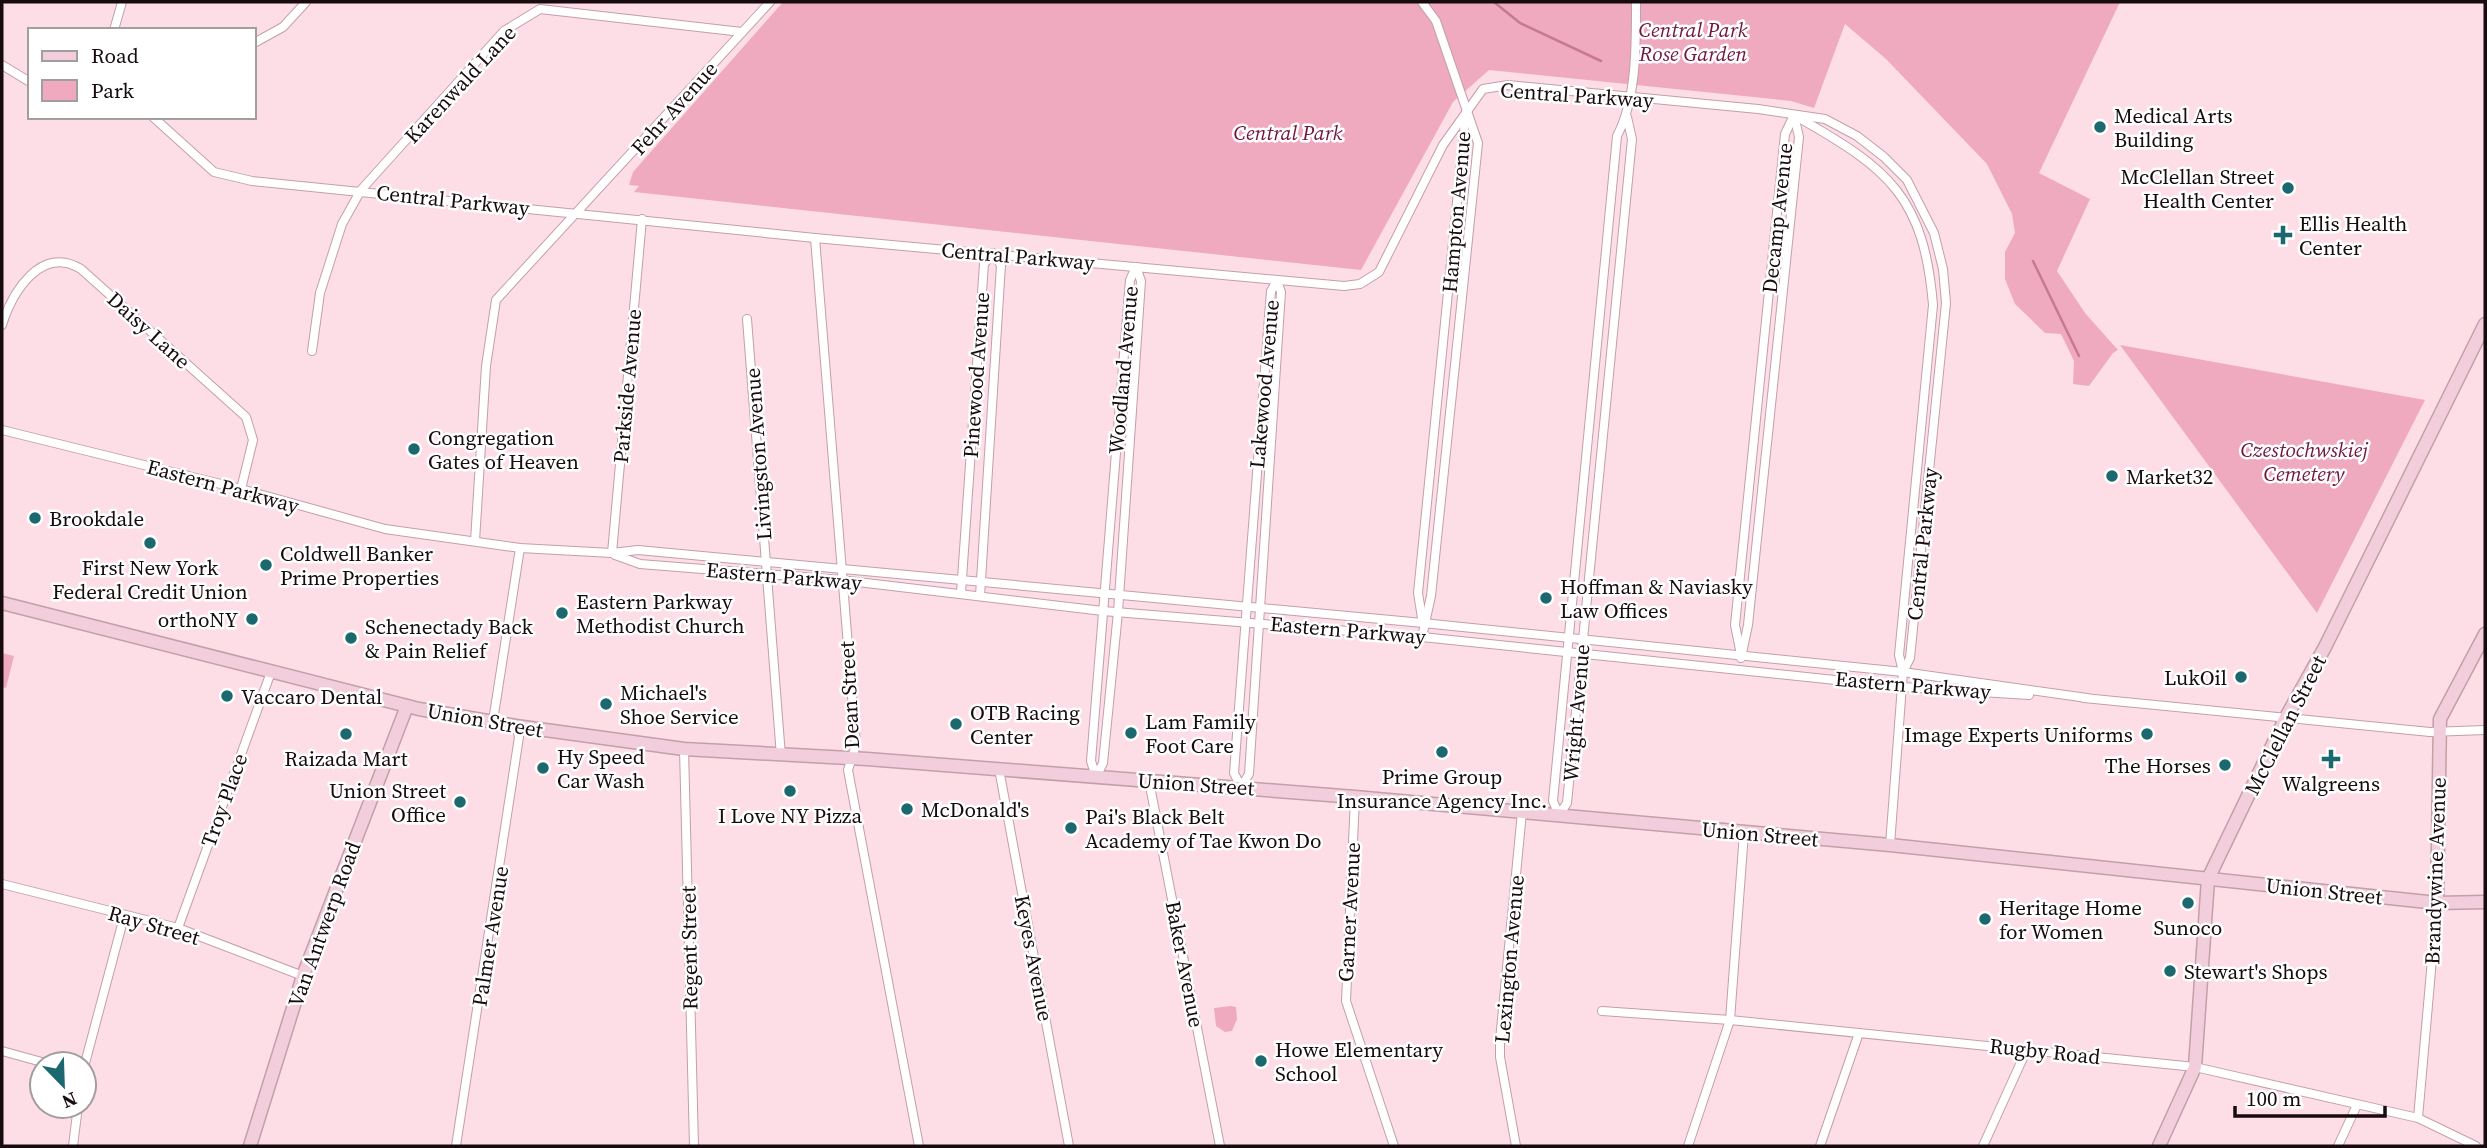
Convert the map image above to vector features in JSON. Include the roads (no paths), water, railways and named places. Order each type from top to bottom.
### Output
[{"type":"main road","name":"McClellan Street","points":[[2159,1146],[2195,1067],[2208,879],[2285,719],[2325,647],[2485,324]]},
{"type":"main road","name":"Union Street","points":[[2,603],[407,706],[516,726],[684,749],[853,758],[1241,787],[1890,845],[2437,903],[2485,902]]},
{"type":"main road","name":"Brandywine Avenue","points":[[2437,903],[2440,719],[2485,634]]},
{"type":"main road","name":"Van Antwerp Road","points":[[250,1146],[303,976],[407,706]]},
{"type":"street","points":[[115,28],[122,2]]},
{"type":"street","points":[[256,42],[282,27],[306,2]]},
{"type":"street","name":"Fehr Avenue","points":[[475,541],[486,366],[496,300],[770,2]]},
{"type":"street","points":[[1422,2],[1436,21],[1467,109]]},
{"type":"street","name":"Wright Avenue","points":[[1559,815],[1553,801],[1568,639],[1618,136],[1627,117],[1630,99],[1636,2]]},
{"type":"street","name":"Karenwald Lane","points":[[312,351],[320,293],[342,224],[360,190],[504,31],[540,9],[742,32]]},
{"type":"street","points":[[2,65],[28,81]]},
{"type":"street","name":"Central Parkway","points":[[155,119],[214,172],[252,181],[816,238],[1344,286],[1360,284],[1379,272],[1443,145],[1483,89],[1508,85],[1630,99],[1758,109],[1825,119],[1857,136],[1907,180],[1934,233],[1943,269],[1946,303],[1910,658],[1903,672]]},
{"type":"street","name":"Hampton Avenue","points":[[1423,622],[1418,593],[1467,109]]},
{"type":"street","name":"Hampton Avenue","points":[[1422,637],[1423,622],[1431,596],[1474,199],[1478,143],[1467,109]]},
{"type":"street","name":"Central Parkway","points":[[1794,115],[1846,146],[1894,186],[1912,210],[1925,243],[1930,271],[1933,305],[1899,655],[1903,672],[1890,845]]},
{"type":"street","name":"Decamp Avenue","points":[[1741,656],[1748,625],[1799,137],[1794,115]]},
{"type":"street","name":"Decamp Avenue","points":[[1741,668],[1735,625],[1785,134],[1794,115]]},
{"type":"street","name":"Wright Avenue","points":[[1559,815],[1567,803],[1632,139],[1627,117]]},
{"type":"street","name":"Parkside Avenue","points":[[612,553],[642,219]]},
{"type":"street","name":"Dean Street","points":[[816,238],[856,745],[848,770],[919,1146]]},
{"type":"street","name":"Pinewood Avenue","points":[[961,593],[984,264],[993,253],[1001,265],[980,596]]},
{"type":"street","name":"Daisy Lane","points":[[2,325],[17,291],[35,271],[52,263],[81,269],[246,417],[253,440],[241,489]]},
{"type":"street","name":"Woodland Avenue","points":[[1096,777],[1091,761],[1104,594],[1130,280],[1136,267]]},
{"type":"street","name":"Woodland Avenue","points":[[1096,777],[1103,763],[1118,612],[1141,281],[1136,267]]},
{"type":"street","name":"Lakewood Avenue","points":[[1241,787],[1234,773],[1271,291],[1277,281]]},
{"type":"street","name":"Lakewood Avenue","points":[[1241,787],[1249,774],[1262,609],[1281,292],[1277,281]]},
{"type":"street","name":"Livingston Avenue","points":[[747,319],[781,756]]},
{"type":"street","name":"Eastern Parkway","points":[[2,430],[241,489],[385,529],[520,548],[612,553],[638,550],[766,561],[1423,622],[1903,672],[2087,698],[2285,719],[2439,732],[2485,730]]},
{"type":"street","points":[[493,721],[520,548]]},
{"type":"street","name":"Eastern Parkway","points":[[612,553],[640,564],[841,580],[1103,611],[1245,620],[1741,668],[1902,687],[2087,698]]},
{"type":"street","name":"Troy Place","points":[[178,928],[271,672]]},
{"type":"street","points":[[1239,704],[1253,706]]},
{"type":"street","name":"Palmer Avenue","points":[[456,1146],[502,859],[519,737],[516,726]]},
{"type":"street","name":"Regent Street","points":[[684,749],[694,1146]]},
{"type":"street","name":"Keyes Avenue","points":[[999,769],[1069,1146]]},
{"type":"street","name":"Baker Avenue","points":[[1149,781],[1220,1146]]},
{"type":"street","name":"Garner Avenue","points":[[1355,797],[1346,1001],[1394,1146]]},
{"type":"street","name":"Lexington Avenue","points":[[1516,1146],[1500,1057],[1500,1040],[1522,812]]},
{"type":"street","points":[[1688,1146],[1730,1020],[1744,832]]},
{"type":"street","name":"Ray Street","points":[[2,884],[178,928],[303,976]]},
{"type":"street","name":"Brandywine Avenue","points":[[2418,1118],[2437,903]]},
{"type":"street","points":[[89,1050],[124,916]]},
{"type":"street","name":"Rugby Road","points":[[1602,1011],[1730,1020],[2195,1067],[2418,1118],[2476,1146]]},
{"type":"street","points":[[1820,1146],[1859,1033]]},
{"type":"street","points":[[1983,1146],[2027,1049]]},
{"type":"street","points":[[2,1051],[28,1058]]},
{"type":"street","points":[[2338,1146],[2357,1105]]},
{"type":"street","points":[[72,1146],[76,1120]]},
{"type":"waterway","points":[[1494,2],[1520,23],[1601,61]]},
{"type":"waterway","points":[[2033,261],[2079,356]]},
{"type":"place","name":"Medical Arts Building","points":[[2100,127]]},
{"type":"place","name":"McClellan Street Health Center","points":[[2288,188]]},
{"type":"place","name":"Ellis Health Center","points":[[2283,235]]},
{"type":"place","name":"Congregation Gates of Heaven","points":[[414,449]]},
{"type":"place","name":"Market32","points":[[2112,476]]},
{"type":"place","name":"Brookdale","points":[[35,518]]},
{"type":"place","name":"First New York Federal Credit Union","points":[[150,543]]},
{"type":"place","name":"Coldwell Banker Prime Properties","points":[[266,565]]},
{"type":"place","name":"Hoffman & Naviasky Law Offices","points":[[1546,598]]},
{"type":"place","name":"Eastern Parkway Methodist Church","points":[[562,613]]},
{"type":"place","name":"orthoNY","points":[[252,619]]},
{"type":"place","name":"Schenectady Back & Pain Relief","points":[[351,638]]},
{"type":"place","name":"LukOil","points":[[2241,677]]},
{"type":"place","name":"Vaccaro Dental","points":[[227,696]]},
{"type":"place","name":"Michael's Shoe Service","points":[[606,704]]},
{"type":"place","name":"OTB Racing Center","points":[[956,724]]},
{"type":"place","name":"Lam Family Foot Care","points":[[1131,733]]},
{"type":"place","name":"Raizada Mart","points":[[346,734]]},
{"type":"place","name":"Image Experts Uniforms","points":[[2147,734]]},
{"type":"place","name":"Prime Group Insurance Agency Inc.","points":[[1442,752]]},
{"type":"place","name":"Walgreens","points":[[2331,759]]},
{"type":"place","name":"The Horses","points":[[2225,765]]},
{"type":"place","name":"Hy Speed Car Wash","points":[[543,768]]},
{"type":"place","name":"I Love NY Pizza","points":[[790,791]]},
{"type":"place","name":"Union Street Office","points":[[460,802]]},
{"type":"place","name":"McDonald's","points":[[907,809]]},
{"type":"place","name":"Pai's Black Belt Academy of Tae Kwon Do","points":[[1071,828]]},
{"type":"place","name":"Sunoco","points":[[2188,903]]},
{"type":"place","name":"Heritage Home for Women","points":[[1985,919]]},
{"type":"place","name":"Stewart's Shops","points":[[2170,971]]},
{"type":"place","name":"Howe Elementary School","points":[[1261,1061]]},
{"type":"park label","name":"Central Park Rose Garden","points":[[1693,41]]},
{"type":"park label","name":"Central Park","points":[[1288,132]]},
{"type":"park label","name":"Czestochwskiej Cemetery","points":[[2304,461]]}]
